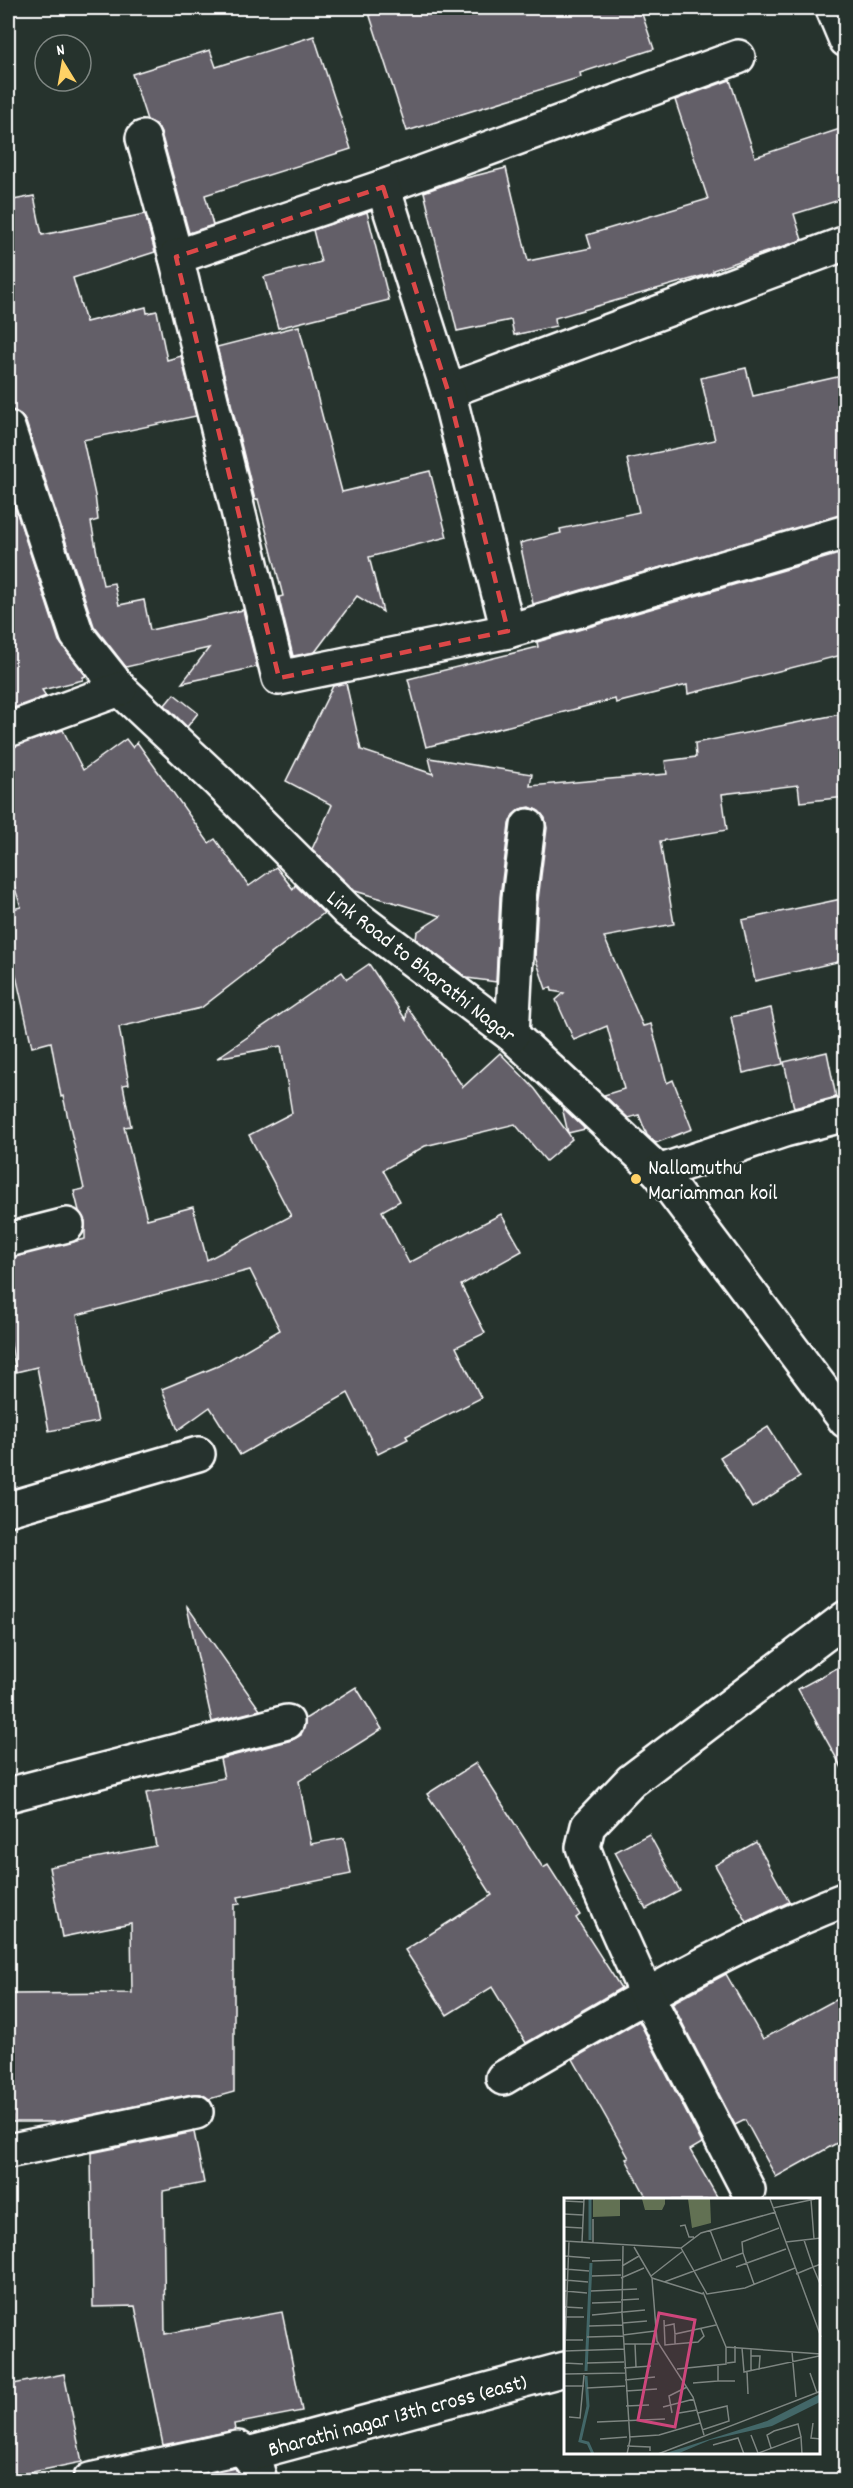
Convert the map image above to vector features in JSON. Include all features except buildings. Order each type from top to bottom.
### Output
[{"type":"street","points":[[833,9],[846,40]]},
{"type":"street","points":[[176,257],[383,187],[738,57]]},
{"type":"street","points":[[143,138],[176,257],[279,678],[508,631],[846,532]]},
{"type":"street","points":[[383,187],[448,391],[508,631]]},
{"type":"street","points":[[448,391],[846,243]]},
{"type":"street","name":"Link Road to Bharathi Nagar","points":[[8,428],[77,635],[120,689],[219,782],[348,911],[512,1035],[659,1173],[846,1421]]},
{"type":"street","points":[[8,730],[120,689]]},
{"type":"street","points":[[512,1035],[519,898],[528,826]]},
{"type":"street","points":[[659,1173],[784,1130],[846,1114]]},
{"type":"street","points":[[8,1240],[67,1225]]},
{"type":"street","points":[[8,1509],[198,1454]]},
{"type":"street","points":[[748,2190],[646,1994],[596,1882],[583,1847],[588,1826],[631,1781],[846,1618]]},
{"type":"street","points":[[8,1795],[287,1722]]},
{"type":"street","points":[[503,2078],[646,1994],[778,1925],[846,1899]]},
{"type":"street","points":[[8,2151],[196,2112]]},
{"type":"street","name":"Bharathi nagar 13th cross (east)","points":[[90,2481],[238,2448],[254,2467],[564,2369]]},
{"type":"highlighted area","points":[[383,187],[448,391],[508,631],[279,678],[176,257]]},
{"type":"place","name":"Nallamuthu Mariamman koil","points":[[636,1179]]}]
